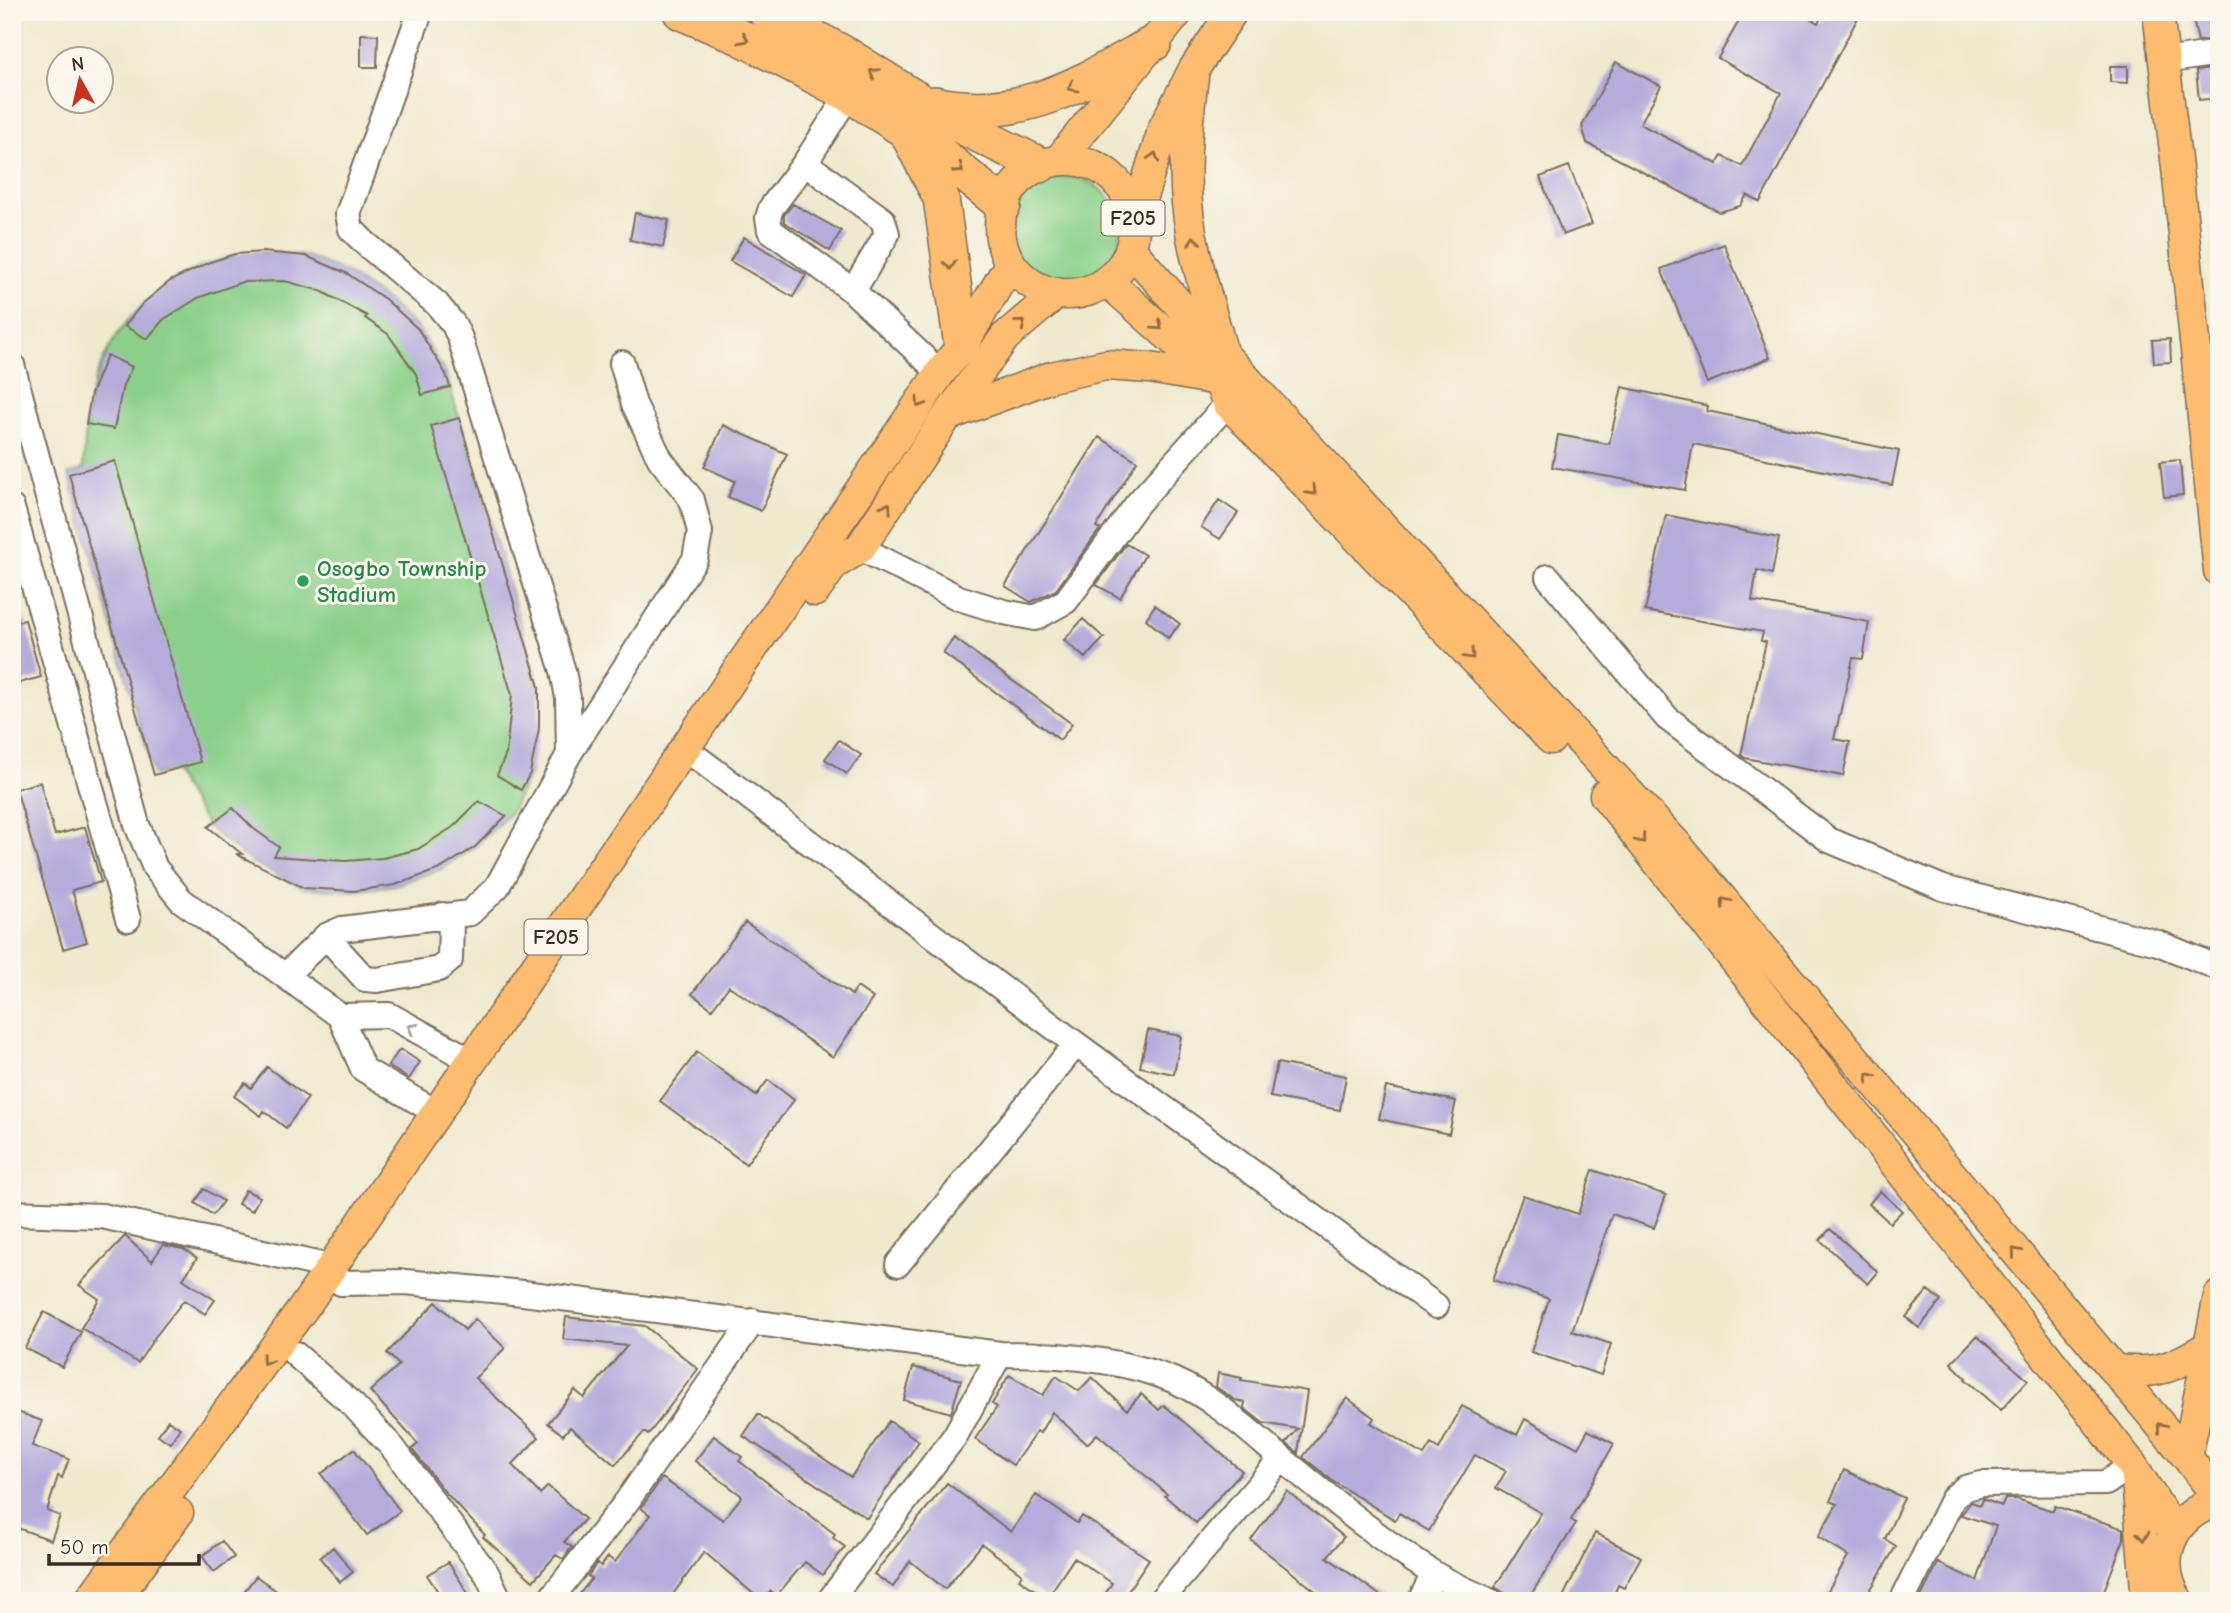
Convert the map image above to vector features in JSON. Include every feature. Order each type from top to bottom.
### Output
[{"type":"highway","points":[[681,12],[740,37],[849,94],[912,116],[953,122],[1049,163]]},
{"type":"highway","points":[[766,12],[848,56],[912,116],[934,149],[1003,205]]},
{"type":"highway","points":[[912,116],[946,107],[993,109],[1041,100],[1065,92],[1154,43]]},
{"type":"highway","points":[[912,116],[941,198],[962,346]]},
{"type":"main road","points":[[1178,12],[1049,163],[1024,174],[1012,188],[999,220],[1000,236],[1010,264],[1023,278],[1039,288],[1057,293],[1075,294],[1107,281],[1223,379],[1677,845],[2206,1484]]},
{"type":"main road","name":"F205","points":[[1107,281],[1121,267],[1164,127],[1194,69],[1232,12]]},
{"type":"main road","points":[[2158,12],[2219,571]]},
{"type":"main road","points":[[1194,69],[1186,131],[1185,190],[1197,261],[1223,379]]},
{"type":"main road","name":"F205","points":[[1049,163],[1081,161],[1101,169],[1118,183],[1129,201],[1132,236]]},
{"type":"main road","points":[[1132,236],[1223,379],[1610,800],[2134,1468],[2174,1532]]},
{"type":"main road","name":"F205","points":[[114,1601],[295,1354],[336,1275],[437,1113],[940,373],[962,346],[1010,264]]},
{"type":"main road","name":"F205","points":[[89,1601],[307,1303],[336,1275],[545,988],[834,564],[860,548],[1005,337],[1057,293]]},
{"type":"main road","points":[[949,415],[1051,377],[1106,365],[1150,368],[1223,379]]},
{"type":"main road","points":[[2206,1484],[2210,1345],[2219,1296]]},
{"type":"main road","points":[[2113,1369],[2136,1373],[2172,1367],[2210,1345]]},
{"type":"main road","points":[[2166,1597],[2166,1559],[2174,1532],[2193,1511],[2206,1484],[2219,1410]]},
{"type":"main road","points":[[2134,1468],[2166,1597]]},
{"type":"street","points":[[420,12],[348,214],[351,229],[437,304],[454,325],[460,338],[563,671],[568,698],[569,754]]},
{"type":"street","points":[[2164,61],[2219,53]]},
{"type":"street","points":[[849,94],[805,163],[771,208],[768,218],[770,230],[853,292],[940,373]]},
{"type":"street","points":[[805,163],[883,220],[887,227],[887,234],[853,292]]},
{"type":"street","points":[[285,976],[326,936],[342,929],[470,913],[497,887],[569,754],[695,559],[700,532],[692,500],[660,459],[634,404],[622,363]]},
{"type":"street","points":[[12,365],[137,825],[155,868],[181,900],[340,1016],[363,1069],[437,1113]]},
{"type":"street","points":[[860,548],[959,598],[1034,618],[1066,601],[1223,379]]},
{"type":"street","points":[[12,508],[128,919]]},
{"type":"street","points":[[1548,577],[1667,718],[1829,840],[1942,888],[2158,943],[2219,968]]},
{"type":"street","points":[[699,759],[1076,1044],[1436,1307]]},
{"type":"street","points":[[326,936],[365,979],[377,980],[439,970],[450,960],[451,922],[443,915]]},
{"type":"street","points":[[340,1016],[389,1015],[472,1061]]},
{"type":"street","points":[[898,1264],[1076,1044]]},
{"type":"street","points":[[12,1213],[102,1216],[336,1275],[509,1291],[1000,1354],[1033,1354],[1108,1363],[1147,1371],[1173,1380],[1207,1398],[1335,1502],[1434,1574],[1490,1601]]},
{"type":"street","points":[[549,1601],[625,1504],[753,1321]]},
{"type":"street","points":[[295,1354],[353,1405],[393,1448],[487,1574],[500,1601]]},
{"type":"street","points":[[829,1601],[955,1436],[1000,1354]]},
{"type":"street","points":[[1160,1601],[1282,1459]]},
{"type":"street","points":[[1902,1601],[1953,1498],[1965,1488],[1981,1484],[2106,1483],[2134,1468]]},
{"type":"street","points":[[1420,1601],[1434,1574]]},
{"type":"green space","points":[[1066,177],[1087,181],[1105,192],[1116,210],[1120,231],[1116,252],[1105,270],[1087,281],[1066,285],[1045,281],[1027,270],[1016,252],[1012,231],[1016,210],[1027,192],[1045,181]]},
{"type":"green space","name":"Osogbo Township Stadium","points":[[263,252],[306,256],[346,273],[385,299],[418,329],[446,374],[539,687],[530,773],[510,813],[475,847],[440,869],[395,885],[354,891],[304,888],[252,862],[208,827],[172,770],[154,775],[69,474],[83,470],[91,394],[101,365],[115,339],[133,315],[154,295],[204,266]]},
{"type":"building","points":[[1744,12],[1799,12],[1818,23],[1824,12],[1861,12],[1760,202],[1747,195],[1740,206],[1719,212],[1587,143],[1582,126],[1616,62],[1661,86],[1640,124],[1717,164],[1722,156],[1742,166],[1781,93],[1718,58]]},
{"type":"building","points":[[2191,12],[2219,12],[2219,38],[2198,41]]},
{"type":"building","points":[[361,34],[378,35],[377,67],[361,67]]},
{"type":"building","points":[[2110,66],[2128,66],[2128,83],[2110,82]]},
{"type":"building","points":[[2219,68],[2219,98],[2199,100],[2196,71]]},
{"type":"building","points":[[1569,166],[1592,224],[1563,235],[1540,177]]},
{"type":"building","points":[[793,204],[841,231],[830,251],[784,222],[784,215]]},
{"type":"building","points":[[635,213],[669,220],[663,247],[630,240]]},
{"type":"building","points":[[744,237],[806,275],[793,297],[730,261]]},
{"type":"building","points":[[1724,244],[1770,358],[1707,383],[1661,269]]},
{"type":"building","points":[[263,252],[306,256],[346,273],[385,299],[418,329],[446,374],[450,387],[422,395],[416,374],[388,334],[365,318],[367,316],[321,291],[285,281],[242,282],[198,298],[163,320],[147,339],[125,326],[142,304],[170,281],[210,262],[235,254]]},
{"type":"building","points":[[2170,339],[2171,362],[2154,363],[2152,340]]},
{"type":"building","points":[[107,355],[132,367],[123,385],[114,429],[86,424],[91,394]]},
{"type":"building","points":[[1622,387],[1708,406],[1707,411],[1899,451],[1892,485],[1693,444],[1685,490],[1552,467],[1558,435],[1609,444]]},
{"type":"building","points":[[459,418],[539,687],[539,729],[530,773],[521,790],[497,775],[506,754],[512,695],[431,426]]},
{"type":"building","points":[[723,425],[787,454],[761,511],[728,497],[735,481],[704,467]]},
{"type":"building","points":[[1099,437],[1137,461],[1096,527],[1100,529],[1056,590],[1031,602],[1005,586]]},
{"type":"building","points":[[2180,460],[2183,495],[2164,497],[2160,462]]},
{"type":"building","points":[[115,461],[200,762],[154,775],[69,474]]},
{"type":"building","points":[[1219,500],[1238,513],[1220,539],[1201,527]]},
{"type":"building","points":[[1666,515],[1779,538],[1772,574],[1757,570],[1752,601],[1869,622],[1863,659],[1853,658],[1834,739],[1850,742],[1843,776],[1745,758],[1741,755],[1766,642],[1761,641],[1763,632],[1645,611]]},
{"type":"building","points":[[1126,544],[1145,555],[1120,598],[1096,585]]},
{"type":"building","points":[[1155,605],[1180,624],[1168,638],[1146,619]]},
{"type":"building","points":[[1083,619],[1104,638],[1085,658],[1064,640]]},
{"type":"building","points":[[25,620],[41,677],[12,685],[12,623]]},
{"type":"building","points":[[954,638],[1072,724],[1060,740],[943,653]]},
{"type":"building","points":[[839,740],[861,755],[847,774],[825,759]]},
{"type":"building","points":[[40,782],[55,835],[85,827],[101,882],[72,890],[87,942],[63,949],[16,789]]},
{"type":"building","points":[[479,801],[506,816],[475,847],[440,869],[395,885],[354,891],[304,888],[236,854],[242,854],[208,827],[233,808],[254,829],[279,847],[274,856],[345,861],[383,858],[418,849],[453,827]]},
{"type":"building","points":[[745,922],[852,995],[857,987],[873,998],[833,1057],[729,986],[712,1009],[692,994]]},
{"type":"building","points":[[1148,1030],[1181,1036],[1174,1074],[1140,1067]]},
{"type":"building","points":[[400,1049],[420,1062],[409,1079],[388,1066]]},
{"type":"building","points":[[697,1052],[756,1096],[768,1080],[794,1100],[746,1164],[660,1101]]},
{"type":"building","points":[[1277,1063],[1346,1076],[1340,1110],[1270,1097]]},
{"type":"building","points":[[267,1067],[308,1098],[286,1128],[264,1111],[261,1116],[234,1096],[245,1083],[251,1088]]},
{"type":"building","points":[[1386,1087],[1456,1101],[1449,1134],[1379,1119]]},
{"type":"building","points":[[1593,1170],[1666,1195],[1654,1228],[1612,1214],[1572,1331],[1611,1344],[1601,1375],[1531,1352],[1549,1299],[1493,1280],[1523,1195],[1578,1214]]},
{"type":"building","points":[[204,1189],[223,1201],[213,1215],[195,1203]]},
{"type":"building","points":[[245,1190],[260,1197],[252,1211],[238,1204]]},
{"type":"building","points":[[1880,1191],[1902,1211],[1890,1223],[1869,1204]]},
{"type":"building","points":[[1830,1229],[1878,1272],[1868,1284],[1820,1240]]},
{"type":"building","points":[[125,1236],[152,1261],[163,1245],[183,1249],[197,1258],[183,1279],[215,1300],[205,1314],[184,1300],[138,1363],[81,1328],[99,1299],[79,1285]]},
{"type":"building","points":[[1928,1290],[1941,1301],[1919,1328],[1906,1317]]},
{"type":"building","points":[[436,1302],[465,1330],[475,1319],[505,1348],[475,1378],[539,1437],[512,1465],[540,1494],[548,1486],[585,1519],[564,1542],[572,1547],[563,1559],[556,1555],[533,1581],[483,1537],[485,1535],[445,1492],[412,1449],[418,1444],[370,1391],[399,1365],[387,1353]]},
{"type":"building","points":[[44,1312],[81,1332],[62,1367],[25,1348]]},
{"type":"building","points":[[566,1317],[645,1326],[698,1369],[648,1435],[644,1432],[615,1465],[570,1427],[563,1435],[548,1423],[575,1390],[584,1398],[627,1346],[563,1339]]},
{"type":"building","points":[[1977,1336],[2028,1380],[2001,1410],[1951,1363]]},
{"type":"building","points":[[913,1367],[961,1380],[951,1413],[904,1400]]},
{"type":"building","points":[[1218,1373],[1242,1378],[1241,1380],[1307,1391],[1298,1453],[1286,1443],[1298,1429],[1263,1423],[1244,1408],[1245,1402],[1235,1400],[1216,1387]]},
{"type":"building","points":[[1009,1375],[1043,1395],[1056,1376],[1079,1391],[1092,1377],[1127,1410],[1141,1394],[1159,1410],[1164,1405],[1242,1471],[1196,1523],[1165,1496],[1167,1494],[1097,1434],[1087,1444],[1052,1412],[1040,1433],[1037,1431],[1013,1465],[975,1439],[997,1407],[992,1404]]},
{"type":"building","points":[[1347,1398],[1374,1418],[1371,1423],[1424,1455],[1431,1444],[1439,1449],[1462,1406],[1517,1435],[1525,1419],[1578,1448],[1588,1430],[1614,1444],[1571,1520],[1576,1523],[1527,1601],[1517,1601],[1495,1587],[1541,1513],[1496,1488],[1506,1471],[1475,1455],[1429,1531],[1399,1513],[1395,1520],[1334,1482],[1303,1457]]},
{"type":"building","points":[[12,1410],[42,1421],[32,1446],[69,1459],[62,1478],[58,1476],[47,1511],[60,1516],[51,1540],[12,1526]]},
{"type":"building","points":[[758,1414],[851,1477],[889,1421],[919,1441],[867,1518],[743,1436]]},
{"type":"building","points":[[168,1420],[180,1428],[170,1443],[158,1435]]},
{"type":"building","points":[[714,1436],[742,1457],[739,1461],[835,1534],[833,1538],[845,1547],[823,1575],[805,1562],[776,1596],[771,1591],[762,1601],[704,1552],[668,1601],[574,1601],[592,1578],[588,1576],[597,1563],[601,1566],[608,1557],[615,1562],[650,1515],[641,1508],[662,1478],[723,1520],[742,1496],[695,1461]]},
{"type":"building","points":[[354,1449],[400,1511],[367,1535],[321,1474]]},
{"type":"building","points":[[1844,1470],[1904,1498],[1885,1539],[1896,1546],[1864,1601],[1822,1601],[1848,1556],[1818,1537],[1837,1504],[1830,1501]]},
{"type":"building","points":[[947,1483],[1011,1532],[1036,1495],[1077,1523],[1082,1516],[1149,1559],[1121,1601],[1101,1601],[1112,1583],[1074,1558],[1047,1598],[1019,1579],[1022,1574],[982,1544],[945,1589],[910,1561],[893,1587],[874,1574]]},
{"type":"building","points":[[1287,1491],[1344,1537],[1327,1557],[1388,1601],[1328,1601],[1251,1540]]},
{"type":"building","points":[[1982,1499],[2002,1506],[2005,1499],[2017,1499],[2053,1511],[2055,1506],[2124,1529],[2124,1539],[2100,1601],[1919,1601],[1938,1563],[1977,1581],[1996,1526],[1961,1515],[1971,1502],[1980,1505]]},
{"type":"building","points":[[1595,1533],[1641,1557],[1624,1588],[1618,1585],[1611,1601],[1561,1601]]},
{"type":"building","points":[[222,1541],[234,1557],[214,1572],[202,1556]]},
{"type":"building","points":[[333,1547],[353,1572],[340,1582],[320,1558]]},
{"type":"building","points":[[448,1562],[473,1601],[444,1601],[427,1575]]},
{"type":"building","points":[[256,1576],[290,1601],[237,1601]]},
{"type":"place","name":"Osogbo Township Stadium","points":[[303,581]]}]
